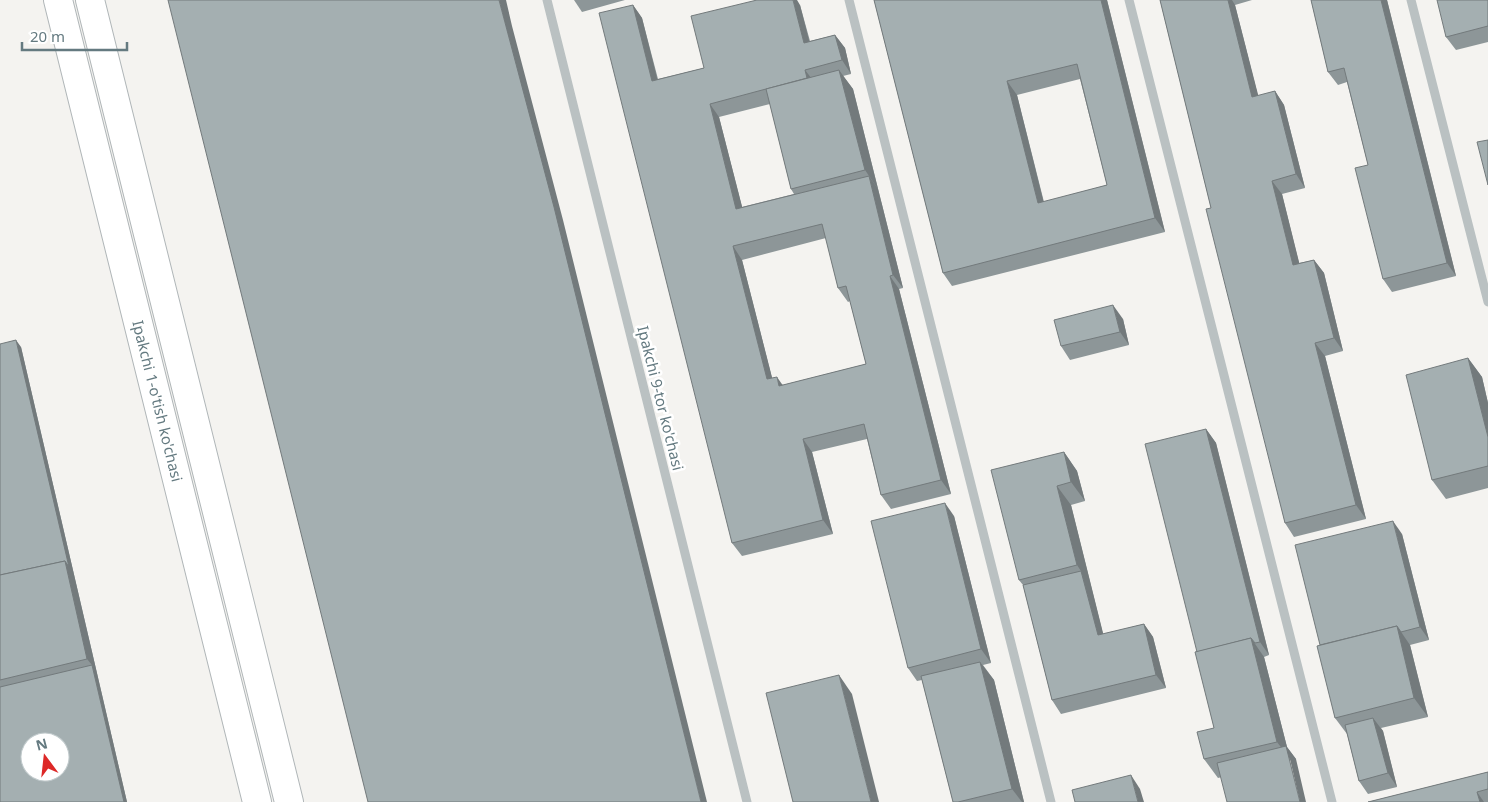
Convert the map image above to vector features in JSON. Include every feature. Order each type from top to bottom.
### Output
[{"type":"main road","name":"Ipakchi 1-o'tish ko'chasi","points":[[58,0],[258,802]]},
{"type":"main road","name":"Ipakchi 1-o'tish ko'chasi","points":[[90,0],[289,802]]},
{"type":"street","name":"Ipakchi 9-tor ko'chasi","points":[[547,0],[747,802]]},
{"type":"street","points":[[849,0],[1051,802]]},
{"type":"street","points":[[1129,0],[1332,802]]},
{"type":"street","points":[[1411,0],[1488,302]]},
{"type":"building","points":[[168,0],[499,0],[554,207],[701,802],[368,802]]},
{"type":"building","points":[[757,0],[793,0],[804,43],[835,35],[842,60],[805,70],[807,78],[710,104],[736,209],[869,176],[893,275],[890,276],[941,480],[881,495],[864,424],[803,439],[823,520],[732,543],[599,13],[633,5],[652,81],[704,68],[691,16]],"holes":[[[822,224],[838,288],[846,286],[866,364],[779,386],[777,377],[767,379],[733,246]]]},
{"type":"building","points":[[874,0],[1101,0],[1155,218],[943,273]],"holes":[[[1077,64],[1107,185],[1038,203],[1007,81]]]},
{"type":"building","points":[[1160,0],[1228,0],[1252,97],[1275,91],[1296,174],[1272,181],[1293,265],[1314,260],[1334,338],[1315,343],[1356,505],[1285,523],[1206,209],[1211,208]]},
{"type":"building","points":[[1311,0],[1381,0],[1447,263],[1383,279],[1355,168],[1368,165],[1344,68],[1328,72]]},
{"type":"building","points":[[1437,0],[1488,0],[1488,26],[1446,37]]},
{"type":"building","points":[[839,70],[865,170],[791,189],[766,89]]},
{"type":"building","points":[[1488,140],[1488,185],[1477,142]]},
{"type":"building","points":[[1113,305],[1120,332],[1061,346],[1054,320]]},
{"type":"building","points":[[16,340],[69,567],[65,561],[0,575],[0,344]]},
{"type":"building","points":[[1468,358],[1488,437],[1488,466],[1432,480],[1406,375]]},
{"type":"building","points":[[1206,429],[1260,642],[1255,643],[1251,638],[1197,652],[1145,444]]},
{"type":"building","points":[[1064,452],[1071,482],[1057,486],[1077,565],[1019,580],[991,470]]},
{"type":"building","points":[[945,503],[981,649],[908,668],[871,521]]},
{"type":"building","points":[[1393,521],[1420,627],[1401,632],[1397,626],[1320,645],[1295,545]]},
{"type":"building","points":[[65,561],[87,659],[0,680],[0,575]]},
{"type":"building","points":[[1081,571],[1098,635],[1144,624],[1156,675],[1052,700],[1023,585]]},
{"type":"building","points":[[1397,626],[1414,698],[1335,718],[1317,646]]},
{"type":"building","points":[[1251,638],[1277,742],[1204,759],[1197,732],[1214,728],[1195,652]]},
{"type":"building","points":[[980,662],[1012,789],[953,802],[921,676]]},
{"type":"building","points":[[92,665],[124,802],[0,802],[0,687]]},
{"type":"building","points":[[839,675],[871,802],[793,802],[766,693]]},
{"type":"building","points":[[1373,718],[1388,773],[1359,781],[1345,725]]},
{"type":"building","points":[[1286,746],[1300,802],[1227,802],[1217,763]]},
{"type":"building","points":[[1488,772],[1488,789],[1477,792],[1480,802],[1368,802]]},
{"type":"building","points":[[1131,775],[1138,802],[1075,802],[1072,790]]}]
